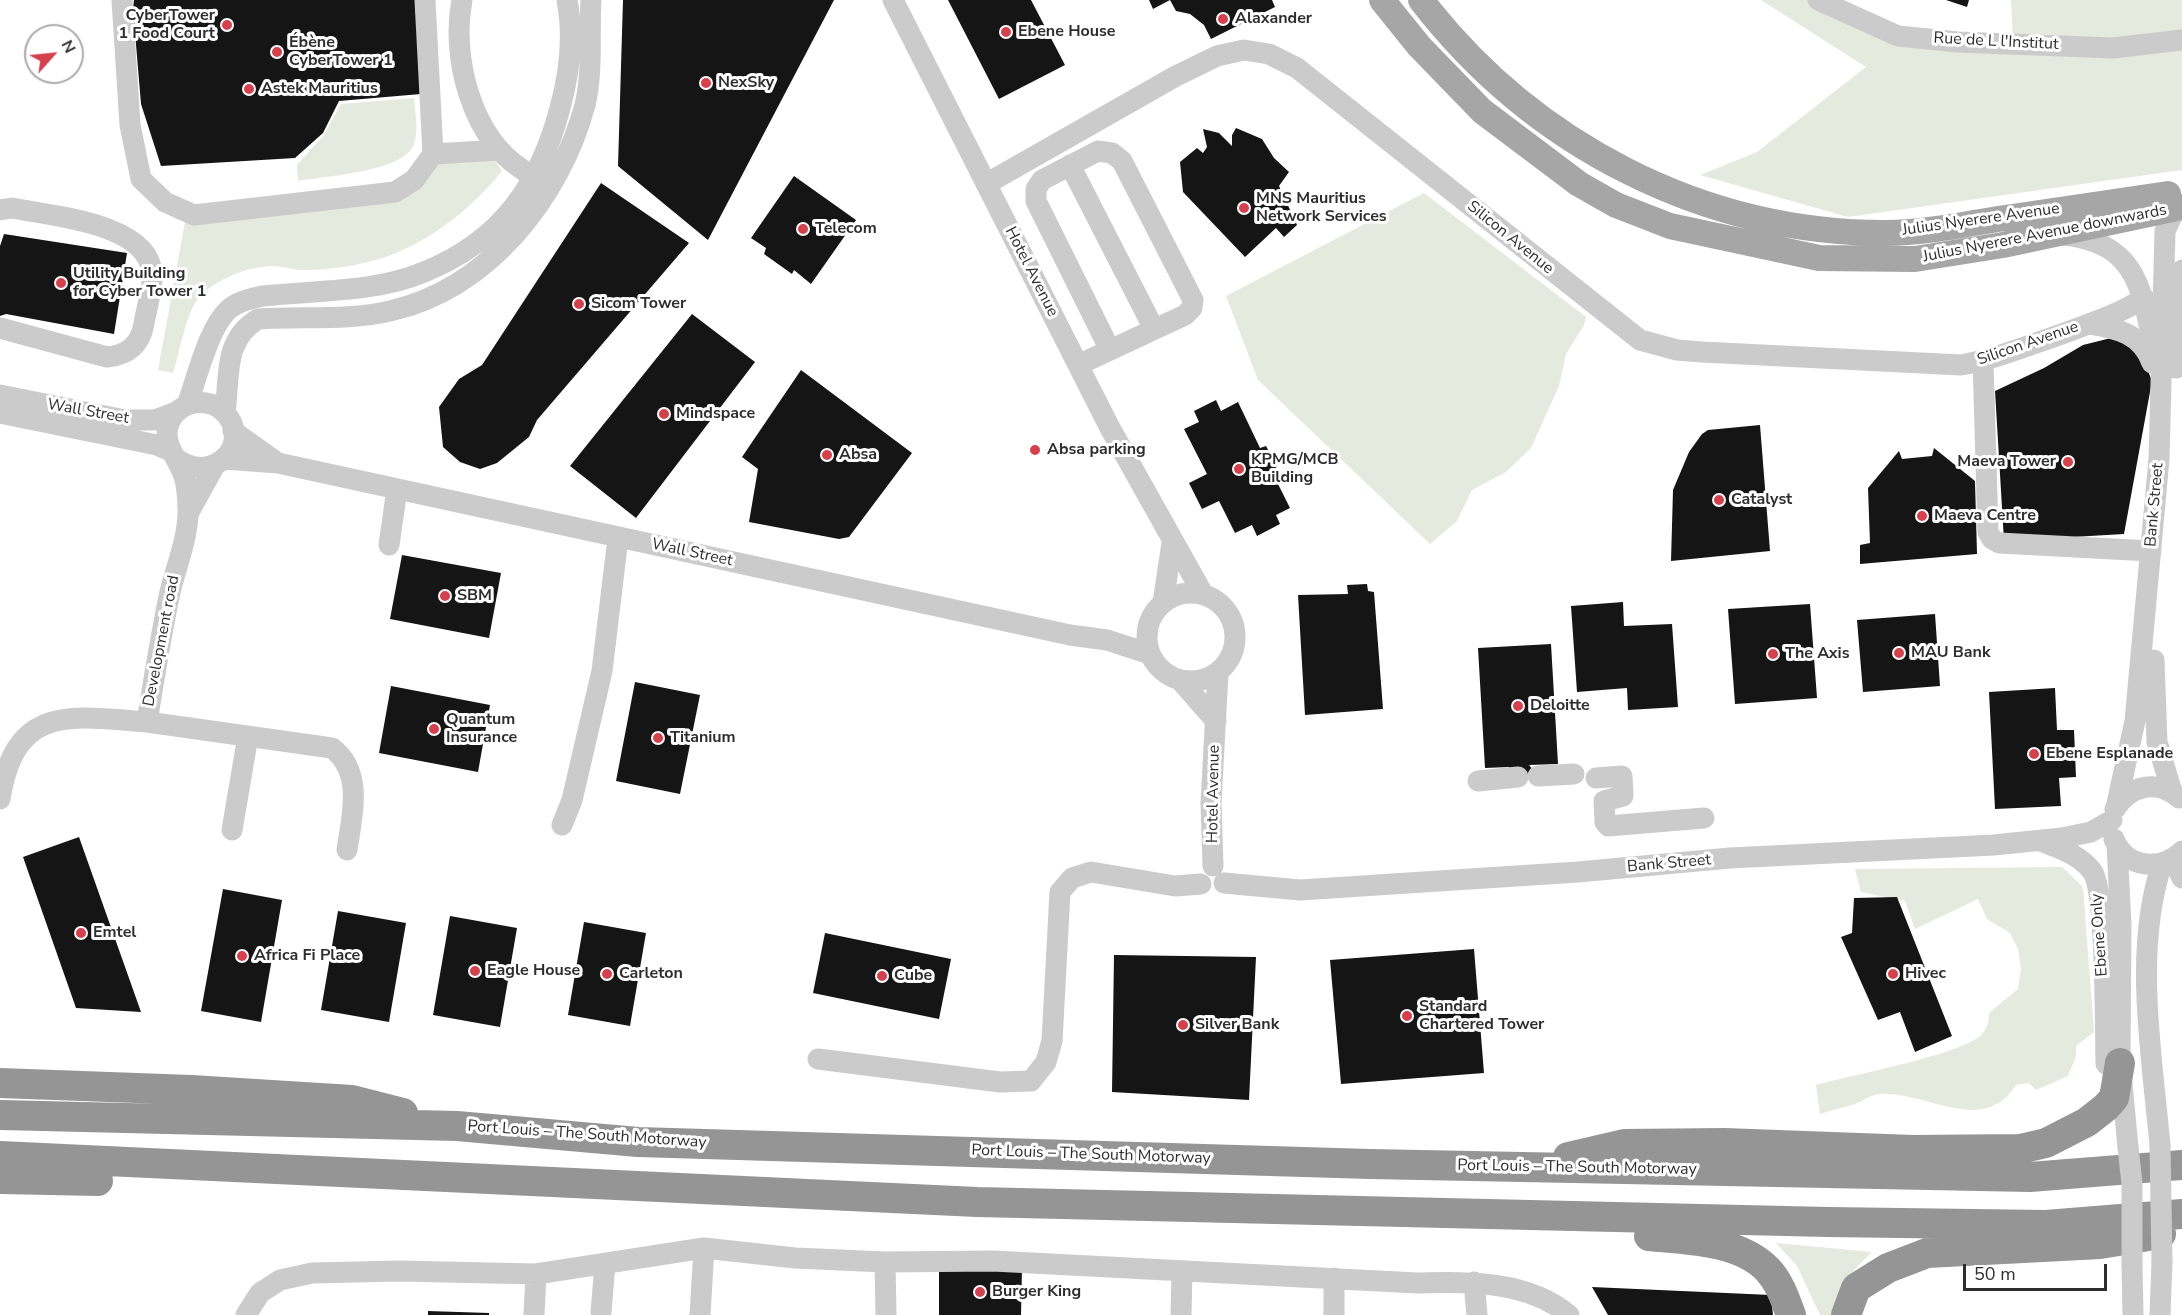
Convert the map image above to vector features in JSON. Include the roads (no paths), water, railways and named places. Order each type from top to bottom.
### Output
[{"type":"highway","points":[[1524,1167],[1624,1144],[1724,1143],[1913,1150],[2020,1149],[2046,1143],[2091,1119],[2114,1098],[2113,1064]]},
{"type":"highway","points":[[0,1083],[191,1090],[352,1100],[457,1126]]},
{"type":"highway","name":"Port Louis – The South Motorway","points":[[0,1115],[457,1126],[638,1142],[1524,1167],[2030,1177],[2171,1155]]},
{"type":"highway","points":[[0,1156],[977,1202],[2046,1225],[2182,1214]]},
{"type":"highway","points":[[0,1179],[99,1181],[260,1170]]},
{"type":"highway","points":[[1457,1214],[1698,1241],[1739,1251],[1767,1269],[1779,1286],[1791,1315]]},
{"type":"highway","points":[[1846,1315],[1856,1288],[1888,1268],[1927,1253],[2100,1244],[2182,1230]]},
{"type":"main road","name":"Julius Nyerere Avenue downwards","points":[[1382,0],[1419,46],[1482,111],[1579,184],[1616,205],[1670,226],[1809,256],[1915,260],[2054,234],[2178,200]]},
{"type":"main road","name":"Julius Nyerere Avenue","points":[[1420,0],[1486,72],[1562,134],[1662,189],[1734,213],[1793,225],[1886,233],[2178,200]]},
{"type":"street","points":[[122,0],[130,125],[141,179],[165,202],[194,215],[395,192],[414,180],[433,154],[425,0]]},
{"type":"street","points":[[462,0],[458,49],[467,91],[488,134],[508,160],[535,178],[543,180],[559,173]]},
{"type":"street","points":[[188,514],[185,478],[174,455],[167,432],[181,409],[216,326],[229,310],[243,301],[263,296],[387,284],[423,273],[453,259],[481,240],[515,207],[535,178],[557,120],[569,75],[571,30],[567,0]]},
{"type":"street","points":[[188,514],[220,462],[230,451],[230,358],[236,338],[248,325],[258,319],[364,315],[391,311],[440,294],[479,268],[522,225],[559,173],[570,152],[585,102],[591,0]]},
{"type":"street","name":"Hotel Avenue","points":[[893,0],[1078,365],[1172,543],[1203,594]]},
{"type":"street","name":"Rue de L l'Institut","points":[[1818,0],[1898,36],[1958,42],[2113,48],[2182,40]]},
{"type":"street","name":"Silicon Avenue","points":[[986,184],[1176,76],[1217,56],[1245,50],[1261,52],[1297,68],[1640,340],[1677,350],[1961,366],[1983,362],[2089,324],[2128,308],[2144,298]]},
{"type":"street","points":[[433,154],[500,150]]},
{"type":"street","points":[[1078,365],[1185,315],[1192,308],[1193,300],[1122,161],[1112,153],[1098,151],[1042,180],[1036,189],[1036,201],[1110,350]]},
{"type":"street","points":[[1070,165],[1154,329]]},
{"type":"street","name":"Bank Street","points":[[818,1059],[1000,1082],[1030,1081],[1046,1062],[1052,1041],[1060,892],[1072,878],[1091,872],[1175,886],[1201,884],[1211,891],[1219,889],[1218,874],[1300,890],[1578,872],[1730,858],[2038,840],[2091,832],[2114,814],[2135,722],[2168,390],[2165,231],[2178,200]]},
{"type":"street","points":[[0,210],[12,208],[113,230],[136,243],[148,257],[152,274],[143,330],[134,347],[122,356],[107,357],[0,328]]},
{"type":"street","points":[[2054,234],[2086,237],[2110,249],[2128,264],[2139,283],[2144,298],[2168,390]]},
{"type":"street","points":[[2177,796],[2157,742],[2152,677],[2168,390],[2182,270]]},
{"type":"street","points":[[2089,324],[2121,329],[2134,338],[2149,354],[2168,390]]},
{"type":"street","points":[[2168,390],[2182,345]]},
{"type":"street","points":[[1983,362],[1988,532],[1992,539],[1999,543],[2151,551]]},
{"type":"street","name":"Wall Street","points":[[0,395],[125,420],[155,420],[181,409]]},
{"type":"street","points":[[181,409],[207,403],[229,422]]},
{"type":"street","points":[[0,413],[157,445],[195,468],[220,462]]},
{"type":"street","name":"Wall Street","points":[[229,422],[278,463]]},
{"type":"street","name":"Wall Street","points":[[220,462],[278,463],[1058,633],[1107,640],[1150,654]]},
{"type":"street","points":[[389,545],[397,489]]},
{"type":"street","name":"Development road","points":[[188,514],[170,594],[147,722],[333,748],[342,755],[348,765],[354,790],[347,850]]},
{"type":"street","points":[[562,825],[572,800],[602,671],[618,538]]},
{"type":"street","points":[[1163,603],[1172,543]]},
{"type":"street","points":[[1189,593],[1203,594],[1226,610],[1233,622],[1234,650],[1228,663],[1218,673],[1206,679],[1180,680],[1162,670],[1150,654],[1148,627],[1154,614],[1163,603],[1175,596],[1189,593]]},
{"type":"street","name":"Wall Street","points":[[1107,640],[1148,627]]},
{"type":"street","name":"Hotel Avenue","points":[[1218,673],[1211,804],[1218,874]]},
{"type":"street","name":"Hotel Avenue","points":[[1180,680],[1216,721]]},
{"type":"street","points":[[0,799],[5,769],[22,738],[46,723],[77,716],[147,722]]},
{"type":"street","points":[[231,830],[248,736]]},
{"type":"street","points":[[1478,781],[1574,774]]},
{"type":"street","points":[[1596,778],[1622,776],[1623,796],[1604,801],[1605,822],[1608,826],[1704,818]]},
{"type":"street","points":[[2133,1315],[2132,1184],[2128,1147],[2113,1064],[2121,925],[2114,814],[2123,797],[2147,786],[2160,787],[2177,796]]},
{"type":"street","points":[[2038,840],[2116,843]]},
{"type":"street","name":"Ebene Only","points":[[2038,840],[2075,855],[2094,872],[2103,937],[2113,1064]]},
{"type":"street","points":[[2116,843],[2125,855],[2136,862],[2149,865],[2175,863]]},
{"type":"street","points":[[2160,1315],[2171,1155],[2151,1052],[2147,951],[2154,889],[2175,863]]},
{"type":"street","points":[[700,1315],[704,1248]]},
{"type":"street","points":[[246,1315],[260,1293],[280,1280],[312,1273],[399,1271],[536,1274],[704,1248],[795,1258],[885,1262],[993,1261],[1417,1283],[1474,1282],[1524,1291],[1556,1304],[1569,1315]]},
{"type":"street","points":[[885,1262],[886,1315]]},
{"type":"street","points":[[601,1312],[605,1264]]},
{"type":"street","points":[[1181,1315],[1182,1271]]},
{"type":"street","points":[[534,1315],[536,1274]]},
{"type":"street","points":[[1334,1278],[1334,1315]]},
{"type":"street","points":[[1474,1282],[1477,1315]]},
{"type":"place","name":"Alaxander","points":[[1223,19]]},
{"type":"place","name":"CyberTower 1 Food Court","points":[[227,25]]},
{"type":"place","name":"Ebene House","points":[[1006,32]]},
{"type":"place","name":"Ébène CyberTower 1","points":[[277,52]]},
{"type":"place","name":"NexSky","points":[[706,83]]},
{"type":"place","name":"Astek Mauritius","points":[[249,89]]},
{"type":"place","name":"MNS Mauritius Network Services","points":[[1244,208]]},
{"type":"place","name":"Telecom","points":[[803,229]]},
{"type":"place","name":"Utility Building for Cyber Tower 1","points":[[61,283]]},
{"type":"place","name":"Sicom Tower","points":[[579,304]]},
{"type":"place","name":"Mindspace","points":[[664,414]]},
{"type":"place","name":"Absa parking","points":[[1035,450]]},
{"type":"place","name":"Absa","points":[[827,455]]},
{"type":"place","name":"Maeva Tower","points":[[2068,462]]},
{"type":"place","name":"KPMG/MCB Building","points":[[1239,469]]},
{"type":"place","name":"Catalyst","points":[[1719,500]]},
{"type":"place","name":"Maeva Centre","points":[[1922,516]]},
{"type":"place","name":"SBM","points":[[445,596]]},
{"type":"place","name":"MAU Bank","points":[[1899,653]]},
{"type":"place","name":"The Axis","points":[[1773,654]]},
{"type":"place","name":"Deloitte","points":[[1518,706]]},
{"type":"place","name":"Quantum Insurance","points":[[434,729]]},
{"type":"place","name":"Titanium","points":[[658,738]]},
{"type":"place","name":"Ebene Esplanade","points":[[2034,754]]},
{"type":"place","name":"Emtel","points":[[81,933]]},
{"type":"place","name":"Africa Fi Place","points":[[242,956]]},
{"type":"place","name":"Eagle House","points":[[475,971]]},
{"type":"place","name":"Carleton","points":[[607,974]]},
{"type":"place","name":"Hivec","points":[[1893,974]]},
{"type":"place","name":"Cube","points":[[882,976]]},
{"type":"place","name":"Standard Chartered Tower","points":[[1407,1016]]},
{"type":"place","name":"Silver Bank","points":[[1183,1025]]},
{"type":"place","name":"Burger King","points":[[980,1292]]}]
